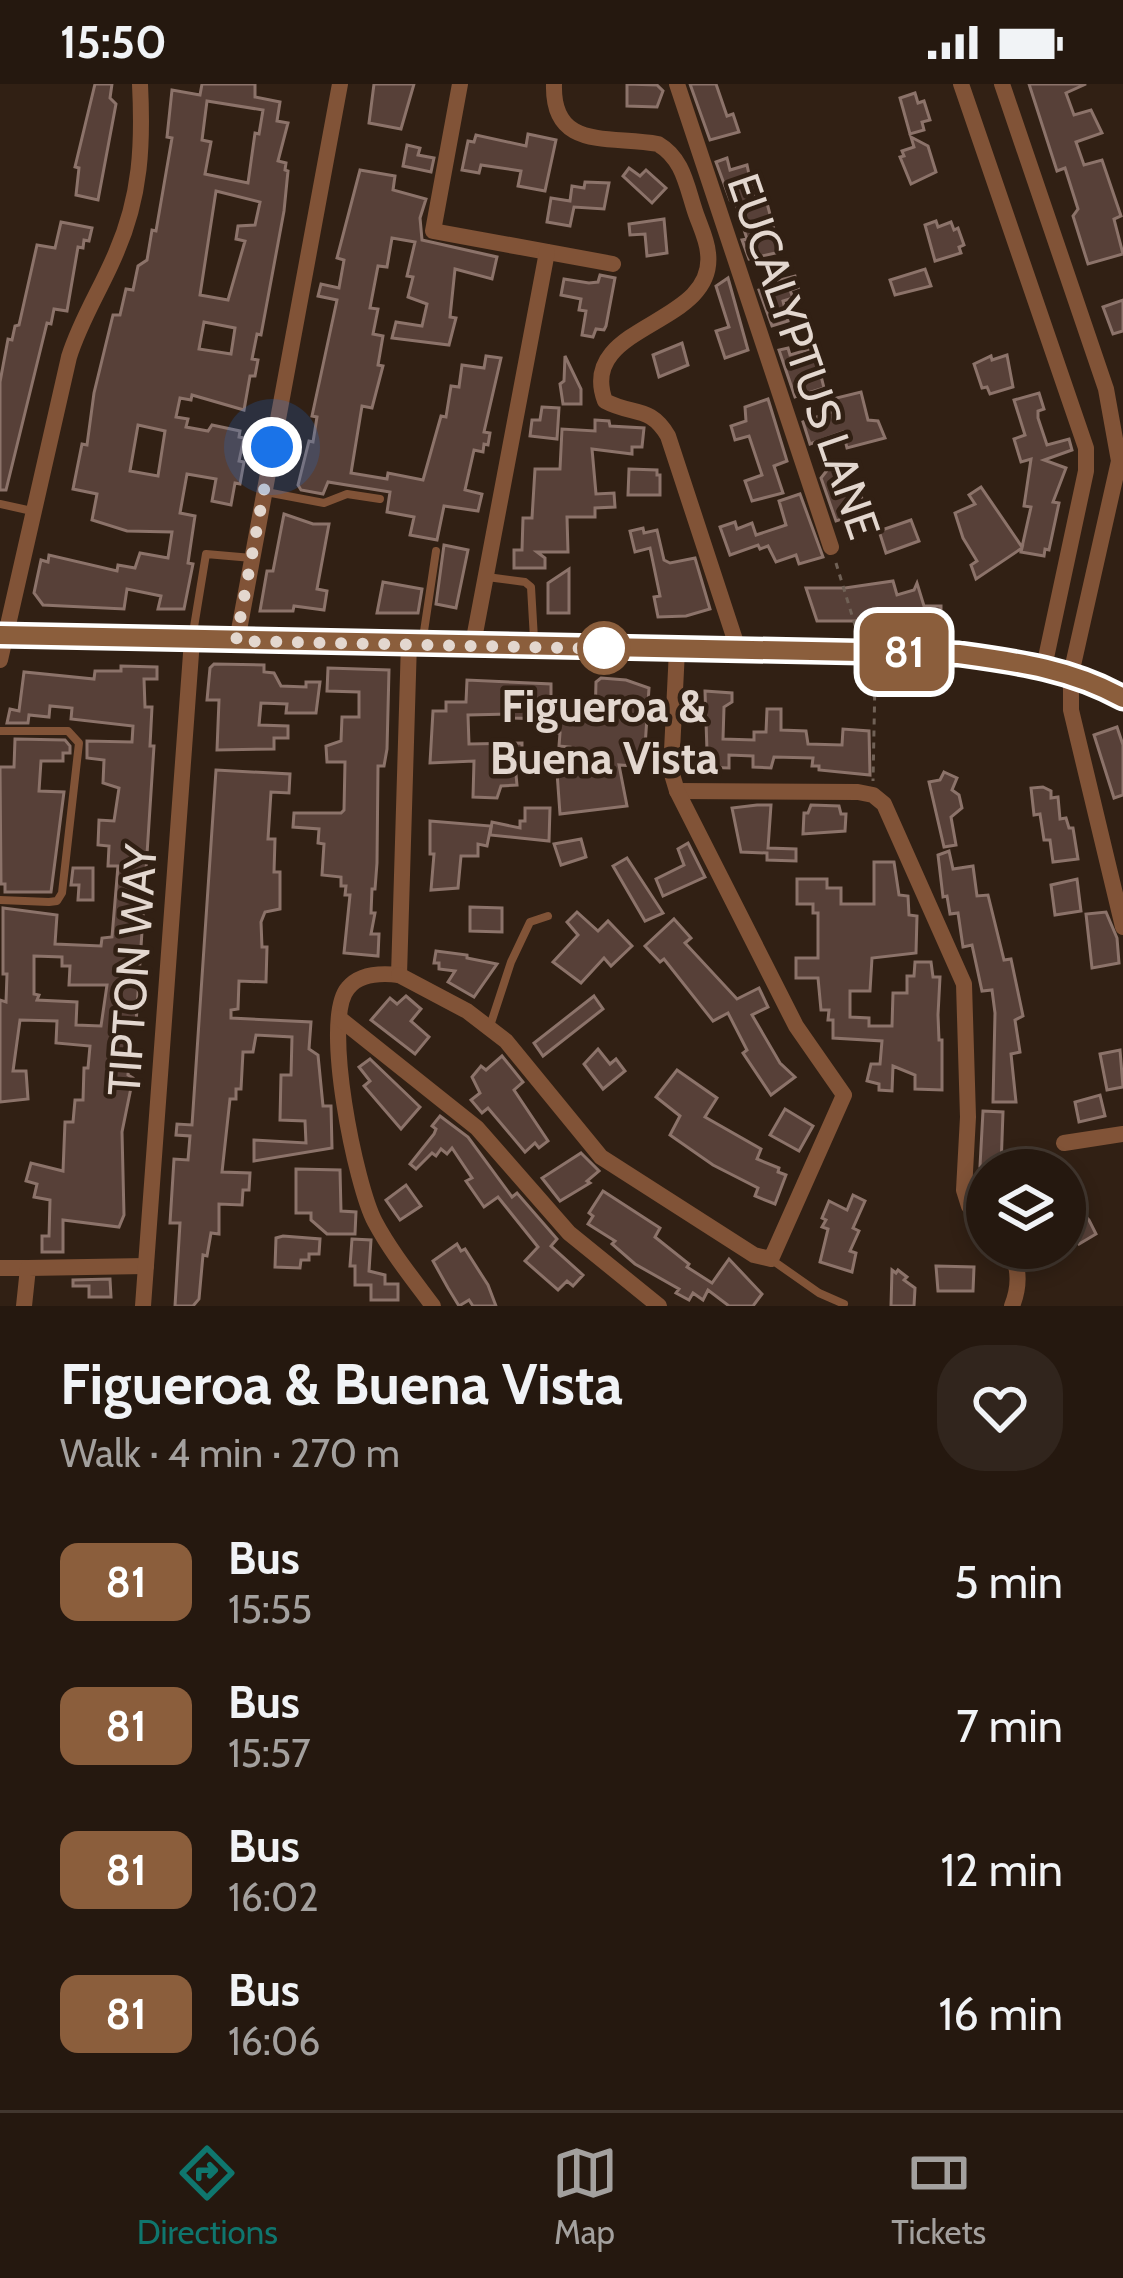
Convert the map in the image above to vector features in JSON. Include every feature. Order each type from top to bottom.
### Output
[{"type":"main road","points":[[2,644],[192,640],[959,654],[1071,674],[1123,698]]},
{"type":"street","points":[[2,644],[81,319],[115,257],[136,196],[143,125],[140,84]]},
{"type":"street","points":[[236,641],[340,84]]},
{"type":"street","points":[[460,84],[433,231],[613,264]]},
{"type":"street","points":[[554,84],[557,117],[567,129],[658,144],[679,163],[708,252],[707,270],[691,299],[616,348],[606,361],[601,390],[605,401],[659,421],[668,436],[740,652]]},
{"type":"street","name":"EUCALYPTUS LANE","points":[[677,84],[831,548]]},
{"type":"street","points":[[961,84],[1086,448],[1086,471],[1044,667]]},
{"type":"street","points":[[1002,84],[1115,386],[1119,461],[1071,674],[1071,710],[1123,927]]},
{"type":"street","points":[[679,163],[698,155]]},
{"type":"street","points":[[473,644],[548,252]]},
{"type":"street","name":"TIPTON WAY","points":[[143,1306],[192,640]]},
{"type":"street","points":[[399,975],[416,643]]},
{"type":"street","points":[[433,1306],[374,1220],[364,1193],[337,1045],[348,987],[363,977],[399,975],[490,1027],[601,1157],[768,1259],[844,1095],[796,1026],[677,791],[671,771],[677,650]]},
{"type":"street","points":[[677,791],[873,795],[884,804],[964,984],[966,1196]]},
{"type":"street","points":[[339,1018],[477,1128],[559,1224],[659,1306]]},
{"type":"street","points":[[1064,1143],[1123,1134]]},
{"type":"street","points":[[0,1268],[146,1266]]},
{"type":"street","points":[[24,1306],[28,1268]]},
{"type":"street","points":[[1012,1306],[1018,1269]]},
{"type":"lane","points":[[264,492],[324,503],[347,494],[380,499]]},
{"type":"lane","points":[[0,504],[34,511]]},
{"type":"lane","points":[[416,643],[436,550]]},
{"type":"lane","points":[[192,640],[206,554],[252,558]]},
{"type":"lane","points":[[485,577],[525,582],[531,587],[534,646]]},
{"type":"lane","points":[[0,731],[68,731],[79,743],[62,893],[57,901],[49,902],[0,900]]},
{"type":"lane","points":[[490,1027],[517,946],[530,922],[548,916]]},
{"type":"lane","points":[[768,1259],[844,1304]]},
{"type":"path","name":"EUCALYPTUS LANE","points":[[831,548],[875,679],[873,795]]},
{"type":"building","points":[[95,84],[112,84],[110,98],[116,104],[98,200],[76,195],[79,168],[75,167]]},
{"type":"building","points":[[202,84],[255,84],[255,97],[280,102],[277,121],[288,123],[278,161],[286,163],[288,171],[284,211],[261,335],[257,334],[252,359],[258,360],[255,376],[250,376],[244,410],[192,395],[191,400],[180,398],[176,417],[188,419],[186,427],[208,431],[212,425],[240,431],[239,437],[244,438],[239,461],[244,462],[240,484],[235,483],[231,505],[212,501],[216,479],[187,474],[180,513],[195,516],[188,563],[193,564],[184,609],[158,609],[161,596],[127,589],[124,609],[43,605],[34,593],[41,560],[48,562],[49,555],[117,571],[118,565],[135,568],[140,553],[168,558],[172,532],[127,531],[92,520],[97,494],[73,489],[82,444],[87,445],[113,315],[120,315],[126,289],[133,290],[138,266],[147,260],[152,230],[156,231],[172,138],[167,137],[172,90],[200,95]],"holes":[[[207,101],[263,110],[248,183],[205,174],[211,142],[202,140]],[[216,191],[260,202],[255,225],[238,226],[236,239],[245,241],[228,300],[200,295]],[[204,322],[235,328],[231,354],[199,349]],[[138,425],[165,431],[158,476],[130,471]]]},
{"type":"building","points":[[374,84],[414,84],[401,129],[369,123]]},
{"type":"building","points":[[627,84],[657,85],[663,91],[657,107],[627,106]]},
{"type":"building","points":[[690,84],[716,84],[727,116],[733,114],[739,132],[710,140]]},
{"type":"building","points":[[1029,84],[1086,84],[1066,93],[1074,115],[1091,110],[1102,133],[1076,142],[1084,165],[1102,160],[1121,216],[1114,219],[1123,254],[1088,264],[1065,168],[1057,171]]},
{"type":"building","points":[[915,93],[918,103],[924,101],[930,120],[922,122],[924,130],[910,134],[900,98]]},
{"type":"building","points":[[528,134],[556,140],[545,191],[518,186],[521,171],[481,165],[479,173],[462,170],[468,141],[474,142],[476,135],[526,146]]},
{"type":"building","points":[[911,137],[928,146],[936,172],[911,184],[900,157],[902,151],[914,147]]},
{"type":"building","points":[[407,145],[420,148],[418,155],[434,158],[431,172],[403,166]]},
{"type":"building","points":[[727,158],[730,170],[747,165],[756,207],[767,203],[780,252],[749,259],[734,198],[730,200],[716,162]]},
{"type":"building","points":[[629,168],[640,176],[646,170],[666,188],[652,203],[623,176]]},
{"type":"building","points":[[360,170],[395,176],[393,190],[426,199],[420,218],[422,240],[497,257],[492,279],[455,269],[450,317],[456,318],[449,345],[392,338],[396,322],[422,326],[427,304],[408,297],[413,277],[407,276],[415,242],[392,238],[387,267],[378,266],[370,308],[378,309],[373,334],[383,336],[378,365],[383,366],[372,408],[362,406],[351,473],[423,480],[441,416],[446,417],[451,386],[459,387],[462,365],[484,368],[486,356],[501,358],[484,432],[490,433],[488,445],[484,444],[483,452],[474,450],[465,490],[482,494],[478,511],[444,506],[437,540],[410,535],[414,517],[387,512],[390,492],[328,482],[323,494],[301,490],[298,485],[309,441],[313,442],[317,417],[312,416],[337,300],[318,296],[321,284],[339,288],[344,260],[337,258]]},
{"type":"building","points":[[585,182],[609,183],[604,209],[574,207],[570,226],[547,222],[551,198],[570,201],[572,186],[584,188]]},
{"type":"building","points":[[664,219],[667,253],[647,256],[645,234],[630,235],[629,224]]},
{"type":"building","points":[[936,221],[938,227],[951,222],[954,230],[958,228],[964,245],[959,247],[961,253],[935,261],[925,225]]},
{"type":"building","points":[[61,222],[92,228],[89,241],[78,247],[67,311],[54,309],[51,324],[47,323],[6,490],[0,490],[0,382],[8,339],[12,340],[19,325],[37,245],[55,248]]},
{"type":"building","points":[[925,269],[931,286],[895,295],[890,280]]},
{"type":"building","points":[[600,275],[615,278],[606,326],[596,329],[593,337],[582,335],[586,311],[579,310],[581,299],[561,295],[564,279],[598,282]]},
{"type":"building","points":[[795,276],[798,288],[790,290],[793,298],[783,301],[788,321],[772,326],[759,290]]},
{"type":"building","points":[[728,278],[748,350],[725,358],[716,331],[729,327],[716,286]]},
{"type":"building","points":[[1123,300],[1123,331],[1113,334],[1103,307]]},
{"type":"building","points":[[682,343],[688,365],[659,377],[653,355]]},
{"type":"building","points":[[788,348],[790,355],[814,348],[824,388],[795,397],[779,350]]},
{"type":"building","points":[[1007,355],[1013,387],[990,394],[987,387],[982,388],[974,364]]},
{"type":"building","points":[[565,356],[581,389],[581,404],[563,404],[560,384]]},
{"type":"building","points":[[861,392],[868,420],[878,421],[885,438],[847,448],[843,432],[810,444],[803,422],[831,412],[828,400]]},
{"type":"building","points":[[1039,393],[1044,409],[1038,411],[1038,418],[1047,445],[1069,439],[1072,450],[1044,460],[1066,468],[1053,502],[1059,503],[1049,550],[1045,549],[1044,556],[1021,552],[1022,548],[976,579],[971,565],[977,561],[955,513],[975,504],[969,495],[981,487],[1022,547],[1031,507],[1024,506],[1031,459],[1021,462],[1014,439],[1025,435],[1014,400]]},
{"type":"building","points":[[768,399],[787,461],[774,466],[783,493],[752,501],[745,481],[762,475],[749,436],[735,440],[731,426],[746,421],[745,407]]},
{"type":"building","points":[[542,407],[559,408],[557,439],[530,436],[532,420],[540,420]]},
{"type":"building","points":[[595,420],[644,428],[642,447],[632,447],[632,454],[592,449],[596,494],[614,493],[615,507],[595,508],[595,517],[567,517],[568,552],[537,552],[545,558],[545,568],[514,568],[514,550],[522,550],[523,518],[532,518],[535,469],[560,469],[562,429],[595,431]]},
{"type":"building","points":[[838,465],[848,492],[859,489],[866,512],[836,521],[821,478]]},
{"type":"building","points":[[629,469],[657,470],[660,495],[628,495]]},
{"type":"building","points":[[800,494],[823,557],[799,564],[796,555],[776,562],[768,546],[760,549],[758,545],[730,555],[720,527],[735,522],[737,529],[752,523],[756,535],[786,525],[779,501]]},
{"type":"building","points":[[284,514],[329,524],[317,589],[327,591],[324,610],[294,606],[293,611],[260,611]]},
{"type":"building","points":[[911,520],[919,541],[886,553],[879,531]]},
{"type":"building","points":[[643,528],[644,533],[657,530],[664,560],[695,558],[710,609],[658,617],[654,597],[660,596],[650,548],[635,552],[630,531]]},
{"type":"building","points":[[444,545],[468,550],[456,608],[436,604]]},
{"type":"building","points":[[569,569],[569,613],[548,613],[548,583]]},
{"type":"building","points":[[893,581],[897,595],[914,590],[917,583],[924,606],[941,606],[941,623],[914,622],[914,611],[855,621],[817,621],[806,588],[845,588]]},
{"type":"building","points":[[383,582],[422,589],[418,613],[377,613]]},
{"type":"building","points":[[214,664],[264,665],[264,672],[274,673],[281,686],[320,682],[316,713],[286,713],[287,704],[261,703],[259,725],[288,726],[288,738],[274,738],[274,749],[217,750],[219,700],[207,700]]},
{"type":"building","points":[[121,666],[157,667],[157,679],[144,679],[145,707],[152,707],[150,746],[154,746],[136,1024],[113,1024],[113,1040],[130,1041],[128,1075],[133,1078],[122,1132],[124,1215],[119,1227],[63,1220],[63,1252],[42,1252],[42,1236],[49,1236],[50,1200],[34,1197],[37,1184],[26,1181],[31,1163],[63,1171],[65,1122],[73,1122],[75,1100],[83,1100],[90,1046],[56,1043],[57,1021],[20,1020],[13,1071],[26,1071],[28,1099],[0,1102],[0,1000],[6,1002],[7,974],[3,974],[3,908],[57,915],[55,944],[101,946],[102,938],[112,937],[118,866],[108,866],[109,846],[98,845],[99,820],[114,821],[119,788],[103,783],[104,760],[87,758],[87,741],[132,742],[133,726],[71,719],[72,708],[50,706],[49,717],[29,715],[28,723],[7,723],[10,709],[19,711],[24,672],[94,679],[95,671],[121,671]],"holes":[[[34,956],[62,957],[62,966],[70,966],[69,985],[107,985],[101,1026],[76,1025],[77,1002],[37,1000]]]},
{"type":"building","points":[[328,668],[389,670],[387,749],[384,766],[378,766],[377,863],[371,913],[375,913],[371,934],[379,934],[378,956],[344,953],[350,895],[345,895],[341,877],[322,875],[324,844],[318,843],[319,829],[293,827],[294,813],[344,810],[345,762],[327,762],[326,746],[341,741],[342,717],[359,717],[359,692],[327,691]]},
{"type":"building","points":[[601,678],[649,688],[644,761],[619,765],[627,806],[560,814],[557,772],[569,771],[570,747],[559,746],[560,733],[541,733],[542,719],[468,715],[469,744],[522,743],[522,764],[515,764],[517,785],[501,786],[497,798],[473,797],[474,761],[430,763],[433,711],[446,711],[446,702],[466,702],[467,680],[551,684],[551,714],[595,721],[596,682]]},
{"type":"building","points":[[705,691],[732,693],[732,702],[724,707],[723,739],[754,740],[754,732],[766,732],[767,709],[781,709],[781,730],[806,731],[808,744],[842,745],[843,729],[869,731],[870,775],[819,770],[812,766],[813,758],[774,757],[771,768],[753,767],[753,756],[729,755],[729,768],[700,767],[700,753],[707,751]]},
{"type":"building","points":[[1117,727],[1123,745],[1123,795],[1114,798],[1094,735]]},
{"type":"building","points":[[15,739],[65,740],[70,746],[63,761],[41,761],[39,791],[64,792],[51,892],[5,892],[1,884],[0,767],[14,767]]},
{"type":"building","points":[[216,770],[290,774],[289,793],[271,792],[268,839],[275,839],[280,909],[265,912],[261,922],[262,947],[267,947],[266,982],[239,981],[238,1009],[231,1010],[231,1018],[311,1022],[309,1049],[318,1055],[323,1106],[331,1106],[332,1148],[254,1161],[254,1140],[306,1143],[305,1121],[280,1120],[281,1075],[291,1075],[292,1037],[256,1035],[253,1052],[243,1052],[241,1089],[236,1089],[236,1099],[230,1099],[222,1172],[250,1173],[249,1190],[243,1190],[242,1205],[219,1204],[219,1234],[211,1233],[207,1256],[203,1255],[199,1299],[193,1306],[175,1306],[180,1223],[170,1223],[174,1159],[188,1160],[190,1136],[176,1135],[177,1124],[192,1125]]},
{"type":"building","points":[[944,772],[957,778],[952,790],[959,795],[962,808],[951,817],[956,845],[944,847],[929,782],[940,780]]},
{"type":"building","points":[[1031,788],[1051,791],[1051,798],[1058,797],[1060,819],[1066,818],[1073,828],[1078,859],[1053,862],[1040,814],[1034,815]]},
{"type":"building","points":[[771,805],[768,848],[796,849],[796,861],[767,860],[767,853],[741,852],[732,808]]},
{"type":"building","points":[[811,805],[839,806],[841,814],[846,814],[845,831],[803,834],[804,813]]},
{"type":"building","points":[[525,808],[550,808],[549,841],[490,835],[492,822],[520,828]]},
{"type":"building","points":[[430,821],[491,826],[487,846],[478,844],[478,856],[461,856],[458,888],[431,890]]},
{"type":"building","points":[[581,839],[586,857],[561,865],[554,844]]},
{"type":"building","points":[[688,843],[705,877],[663,896],[656,879],[684,865],[678,849]]},
{"type":"building","points":[[949,851],[953,869],[973,866],[977,896],[988,895],[1004,960],[1011,959],[1023,1016],[1015,1020],[1020,1052],[1011,1054],[1016,1102],[993,1102],[992,990],[982,991],[972,945],[963,947],[958,913],[950,914],[947,896],[943,897],[938,855]]},
{"type":"building","points":[[627,858],[663,913],[645,921],[613,866]]},
{"type":"building","points":[[874,862],[894,862],[899,895],[908,896],[909,915],[917,916],[916,953],[872,958],[870,991],[850,991],[850,1017],[869,1018],[869,1026],[892,1026],[893,993],[907,993],[907,976],[914,976],[915,962],[931,962],[933,977],[940,977],[942,1090],[915,1089],[915,1075],[893,1066],[892,1091],[879,1090],[879,1084],[867,1081],[871,1064],[880,1064],[882,1041],[833,1038],[829,1010],[821,1010],[818,978],[796,978],[796,958],[818,958],[818,913],[813,913],[813,904],[797,904],[797,879],[827,879],[827,888],[841,888],[841,904],[874,904]]},
{"type":"building","points":[[73,868],[93,868],[93,900],[78,900],[79,885],[71,885]]},
{"type":"building","points":[[1077,879],[1081,911],[1055,915],[1051,885]]},
{"type":"building","points":[[470,907],[502,908],[502,932],[470,931]]},
{"type":"building","points":[[577,912],[598,931],[608,921],[632,946],[611,966],[604,958],[581,983],[553,962],[578,935],[567,922]]},
{"type":"building","points":[[1106,912],[1117,938],[1119,963],[1092,968],[1086,914]]},
{"type":"building","points":[[674,919],[691,938],[685,943],[737,999],[759,988],[768,1007],[752,1015],[780,1063],[795,1077],[771,1095],[743,1053],[747,1050],[728,1013],[713,1021],[664,959],[660,962],[645,946]]},
{"type":"building","points":[[436,951],[497,964],[474,997],[448,982],[455,971],[439,969],[439,963],[434,963]]},
{"type":"building","points":[[406,996],[421,1009],[411,1021],[429,1037],[415,1054],[371,1020],[390,998],[397,1004]]},
{"type":"building","points":[[594,996],[603,1009],[543,1056],[534,1043]]},
{"type":"building","points":[[598,1049],[610,1064],[616,1059],[625,1071],[603,1089],[584,1064]]},
{"type":"building","points":[[1120,1050],[1123,1087],[1107,1090],[1100,1054]]},
{"type":"building","points":[[502,1056],[523,1082],[514,1090],[548,1141],[539,1148],[535,1143],[525,1152],[488,1108],[482,1113],[471,1100],[480,1093],[472,1077],[481,1066],[486,1070]]},
{"type":"building","points":[[370,1059],[420,1107],[401,1129],[364,1086],[370,1081],[359,1067]]},
{"type":"building","points":[[677,1070],[717,1098],[705,1117],[761,1149],[757,1159],[786,1175],[775,1204],[755,1196],[758,1188],[670,1135],[680,1116],[656,1097]]},
{"type":"building","points":[[1100,1095],[1105,1116],[1079,1122],[1075,1102]]},
{"type":"building","points":[[785,1109],[813,1126],[799,1151],[770,1135]]},
{"type":"building","points":[[983,1111],[1003,1112],[1002,1149],[981,1149]]},
{"type":"building","points":[[440,1116],[468,1137],[512,1197],[517,1193],[557,1239],[551,1246],[583,1275],[573,1286],[567,1281],[558,1290],[525,1261],[538,1247],[498,1197],[484,1207],[452,1148],[447,1154],[441,1149],[436,1156],[432,1153],[416,1169],[410,1164],[434,1134],[432,1126]]},
{"type":"building","points":[[581,1153],[599,1171],[587,1181],[590,1183],[560,1201],[542,1178]]},
{"type":"building","points":[[296,1169],[340,1170],[341,1211],[356,1212],[355,1234],[327,1234],[311,1220],[311,1213],[296,1213]]},
{"type":"building","points":[[406,1185],[421,1206],[400,1220],[386,1200]]},
{"type":"building","points":[[603,1191],[660,1228],[655,1237],[687,1267],[712,1283],[729,1259],[762,1294],[753,1306],[729,1306],[708,1290],[703,1300],[693,1293],[689,1300],[676,1293],[679,1289],[635,1264],[612,1244],[615,1241],[588,1224],[593,1216],[589,1213]]},
{"type":"building","points":[[853,1195],[865,1201],[853,1228],[859,1231],[850,1251],[856,1253],[852,1272],[820,1262],[828,1229],[822,1227],[826,1220],[822,1218],[829,1201],[847,1210]]},
{"type":"building","points":[[1086,1217],[1089,1220],[1096,1234],[1086,1240]]},
{"type":"building","points":[[276,1238],[320,1239],[319,1254],[309,1254],[300,1268],[275,1267]]},
{"type":"building","points":[[352,1239],[371,1240],[369,1271],[385,1275],[385,1284],[398,1284],[398,1300],[371,1300],[371,1285],[355,1285],[355,1266],[350,1266]]},
{"type":"building","points":[[457,1244],[488,1285],[496,1306],[473,1306],[469,1300],[459,1306],[433,1261]]},
{"type":"building","points":[[936,1266],[974,1269],[973,1291],[938,1291]]},
{"type":"building","points":[[892,1270],[907,1277],[904,1280],[915,1288],[914,1306],[891,1306]]},
{"type":"building","points":[[110,1279],[111,1297],[89,1297],[89,1286],[73,1286],[73,1280]]},
{"type":"bus line","name":"81","points":[[0,635],[959,654],[1044,667],[1088,680],[1123,698]]},
{"type":"place","name":"Figueroa & Buena Vista","points":[[604,648]]},
{"type":"route","points":[[272,447],[236,641],[619,649],[604,648]]}]
